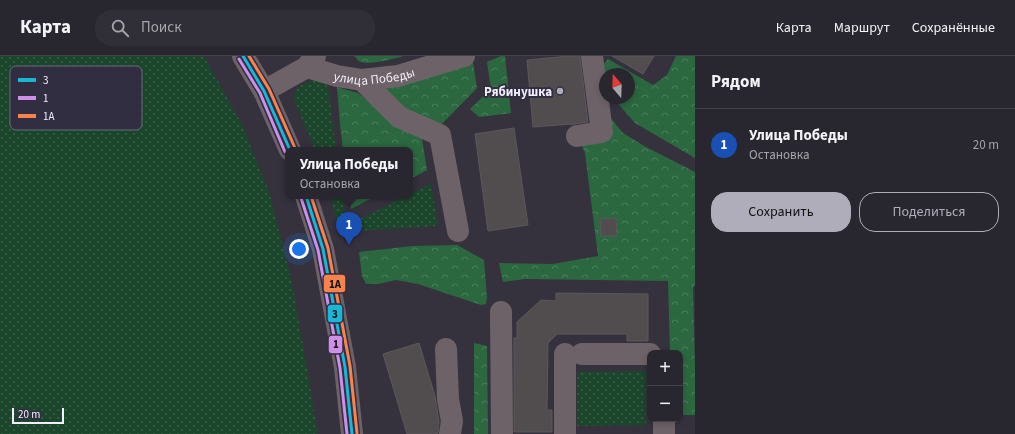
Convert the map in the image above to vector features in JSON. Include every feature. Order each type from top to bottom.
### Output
[{"type":"street","points":[[243,56],[264,91],[289,147]]},
{"type":"street","name":"улица Победы","points":[[311,61],[337,76],[362,80],[398,76],[464,56]]},
{"type":"street","points":[[576,136],[602,132],[592,56]]},
{"type":"street","points":[[264,91],[311,61]]},
{"type":"street","points":[[362,80],[399,117],[440,135],[458,231]]},
{"type":"street","points":[[307,199],[323,249],[345,367],[352,434]]},
{"type":"street","points":[[501,312],[502,434]]},
{"type":"street","points":[[446,349],[448,399],[452,421],[450,434]]},
{"type":"street","points":[[565,434],[574,354],[647,354]]},
{"type":"street","points":[[664,422],[664,434]]},
{"type":"green space","points":[[0,56],[204,56],[242,125],[269,192],[292,282],[318,434],[0,434]]},
{"type":"green space","points":[[354,56],[403,56],[381,62],[368,63],[359,61]]},
{"type":"green space","points":[[501,56],[505,56],[511,113],[479,117],[470,109],[491,89],[487,62]]},
{"type":"green space","points":[[676,56],[695,56],[695,158],[635,123],[619,104],[635,104],[635,75],[653,85],[667,75]]},
{"type":"green space","points":[[608,59],[624,68],[602,68]]},
{"type":"green space","points":[[473,62],[477,88],[439,127],[403,110],[380,88]]},
{"type":"green space","points":[[316,79],[328,86],[336,147],[314,147],[294,100],[296,90],[303,84]]},
{"type":"green space","points":[[337,87],[358,93],[392,121],[422,139],[427,170],[413,177],[413,147],[343,147]]},
{"type":"green space","points":[[608,115],[623,133],[646,147],[695,172],[695,285],[693,288],[695,415],[683,415],[683,350],[670,350],[668,281],[525,279],[503,282],[499,263],[553,264],[598,256],[585,153],[580,142]]},
{"type":"green space","points":[[431,184],[438,226],[355,231],[354,222],[400,199],[413,199],[413,193]]},
{"type":"green space","points":[[332,199],[342,199],[347,228],[338,226]]},
{"type":"green space","points":[[350,199],[370,199],[351,209]]},
{"type":"green space","points":[[457,245],[484,260],[487,298],[486,304],[481,305],[418,284],[396,280],[378,284],[366,284],[362,276],[359,252],[413,246]]},
{"type":"green space","points":[[474,343],[487,346],[488,434],[474,434]]},
{"type":"green space","points":[[645,371],[646,425],[577,426],[577,372]]},
{"type":"building","name":"Рябинушка","points":[[580,56],[588,122],[571,125],[533,127],[527,60]]},
{"type":"building","points":[[612,56],[654,56],[643,74]]},
{"type":"building","points":[[514,128],[528,225],[488,231],[475,134]]},
{"type":"building","points":[[616,218],[617,236],[601,236],[600,219]]},
{"type":"building","points":[[556,293],[648,294],[648,341],[627,341],[627,334],[557,334],[548,343],[547,410],[552,410],[552,432],[514,432],[514,338],[517,338],[517,322],[541,300],[556,301]]},
{"type":"building","points":[[419,343],[435,396],[439,421],[438,433],[434,434],[407,434],[383,354]]},
{"type":"transit line","name":"3","points":[[243,56],[264,91],[289,147]]},
{"type":"transit line","name":"1А","points":[[249,56],[269,89],[295,147]]},
{"type":"transit line","name":"1","points":[[239,59],[260,93],[285,152]]},
{"type":"transit line","name":"1","points":[[301,199],[318,250],[340,368],[347,434]]},
{"type":"transit line","name":"3","points":[[307,199],[323,249],[345,367],[352,434]]},
{"type":"transit line","name":"1А","points":[[312,199],[328,248],[350,366],[357,433]]},
{"type":"place","name":"Рябинушка","points":[[560,91]]},
{"type":"place","name":"Улица Победы","points":[[349,245]]}]
